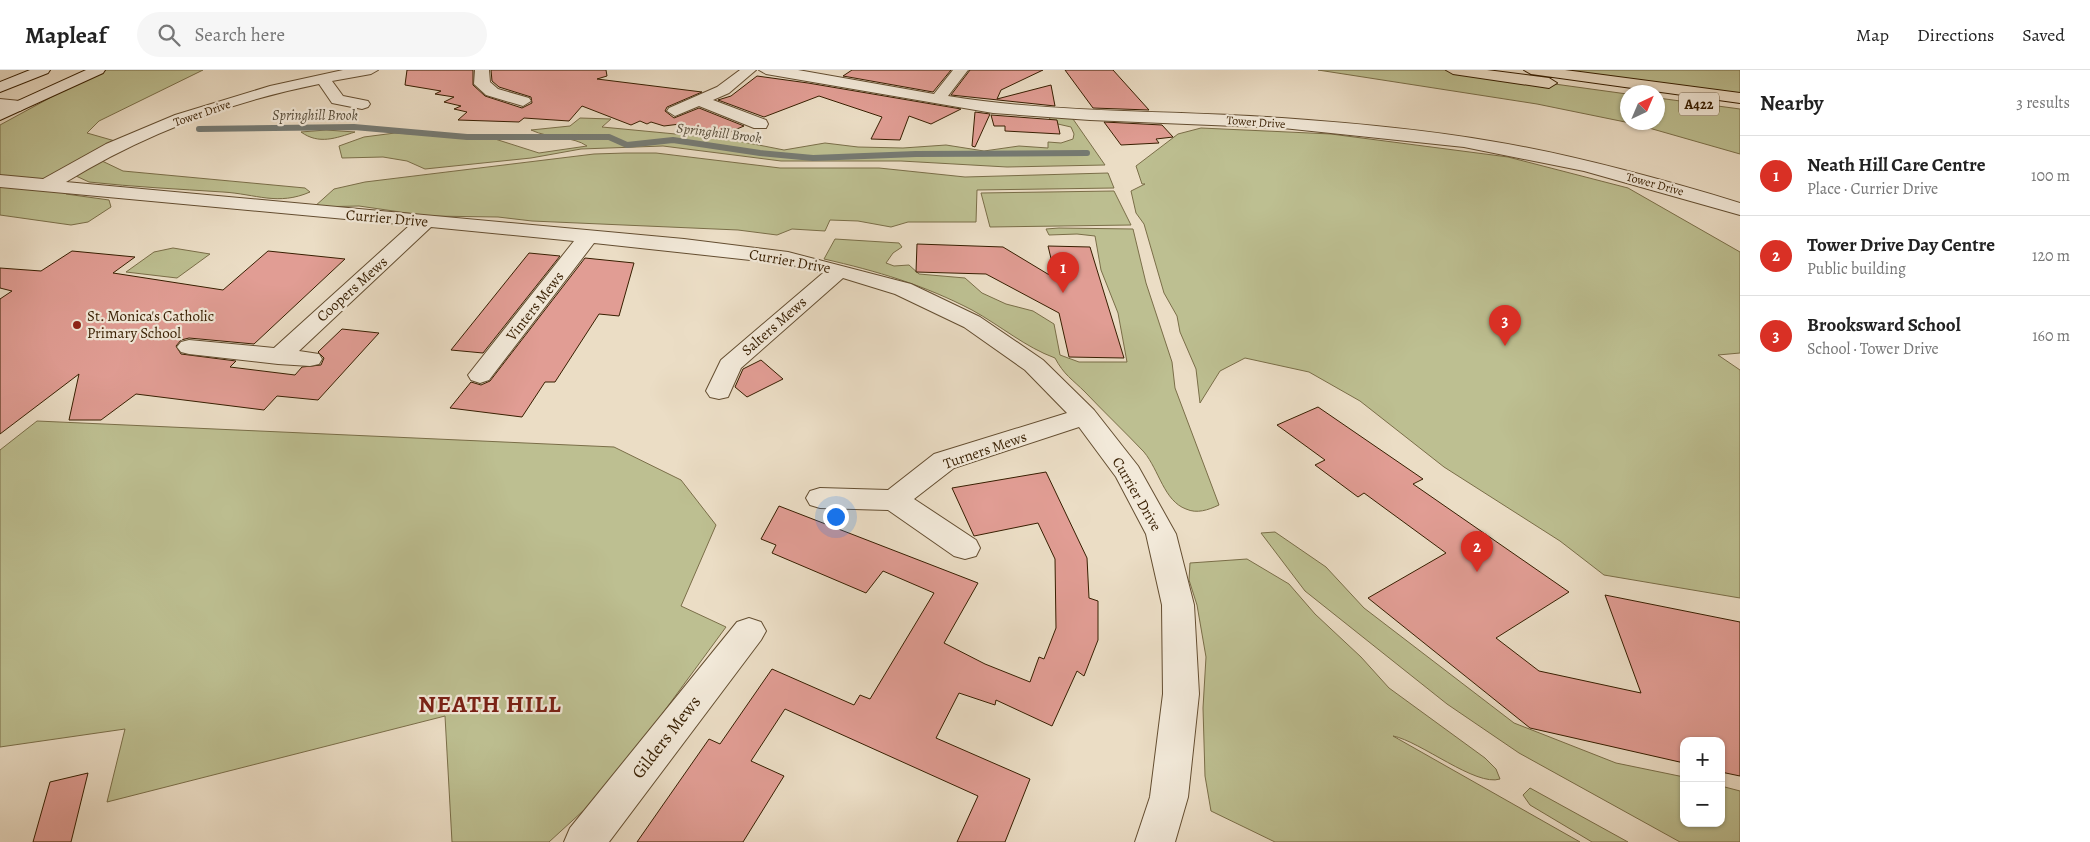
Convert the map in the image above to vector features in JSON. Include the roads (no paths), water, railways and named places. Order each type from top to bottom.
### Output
[{"type":"main road","points":[[1453,70],[1620,93]]},
{"type":"main road","name":"A422","points":[[1531,70],[1740,98]]},
{"type":"main road","name":"A422","points":[[1665,99],[1740,109]]},
{"type":"street","points":[[0,87],[43,70]]},
{"type":"street","points":[[0,115],[98,70]]},
{"type":"street","name":"Tower Drive","points":[[44,186],[122,142],[182,119],[233,102],[323,79],[371,70]]},
{"type":"street","points":[[482,70],[482,84],[492,92],[523,101]]},
{"type":"street","points":[[675,111],[723,90],[749,70]]},
{"type":"street","name":"Tower Drive","points":[[766,70],[828,74],[938,99],[1026,112],[1145,110],[1355,130],[1490,146],[1648,181],[1740,210]]},
{"type":"street","points":[[938,99],[962,70]]},
{"type":"street","points":[[323,79],[338,100],[362,104]]},
{"type":"street","points":[[700,101],[760,124]]},
{"type":"street","points":[[0,104],[20,106]]},
{"type":"street","name":"Currier Drive","points":[[0,181],[589,236],[788,258],[839,270],[903,289],[972,322],[1034,365],[1085,416],[1128,473],[1161,534],[1178,605],[1181,694],[1168,797],[1155,842]]},
{"type":"street","name":"Coopers Mews","points":[[278,357],[426,221]]},
{"type":"street","name":"Vinters Mews","points":[[480,375],[589,236]]},
{"type":"street","name":"Salters Mews","points":[[719,391],[730,364],[839,270]]},
{"type":"street","points":[[189,347],[310,359]]},
{"type":"street","name":"Turners Mews","points":[[894,500],[944,461],[1085,416]]},
{"type":"street","points":[[820,498],[894,500],[965,548]]},
{"type":"street","name":"Gilders Mews","points":[[584,842],[749,631]]},
{"type":"waterway","name":"Springhill Brook","points":[[199,129],[354,127],[467,137],[609,137],[627,145],[673,140],[760,153],[813,158],[916,154],[1087,153]]},
{"type":"place","name":"Neath Hill Care Centre","points":[[1063,293]]},
{"type":"place","name":"St. Monica's Catholic Primary School","points":[[77,325]]},
{"type":"place","name":"Brooksward School","points":[[1505,346]]},
{"type":"place","name":"Tower Drive Day Centre","points":[[1477,572]]},
{"type":"district","name":"NEATH HILL","points":[[490,704]]}]
